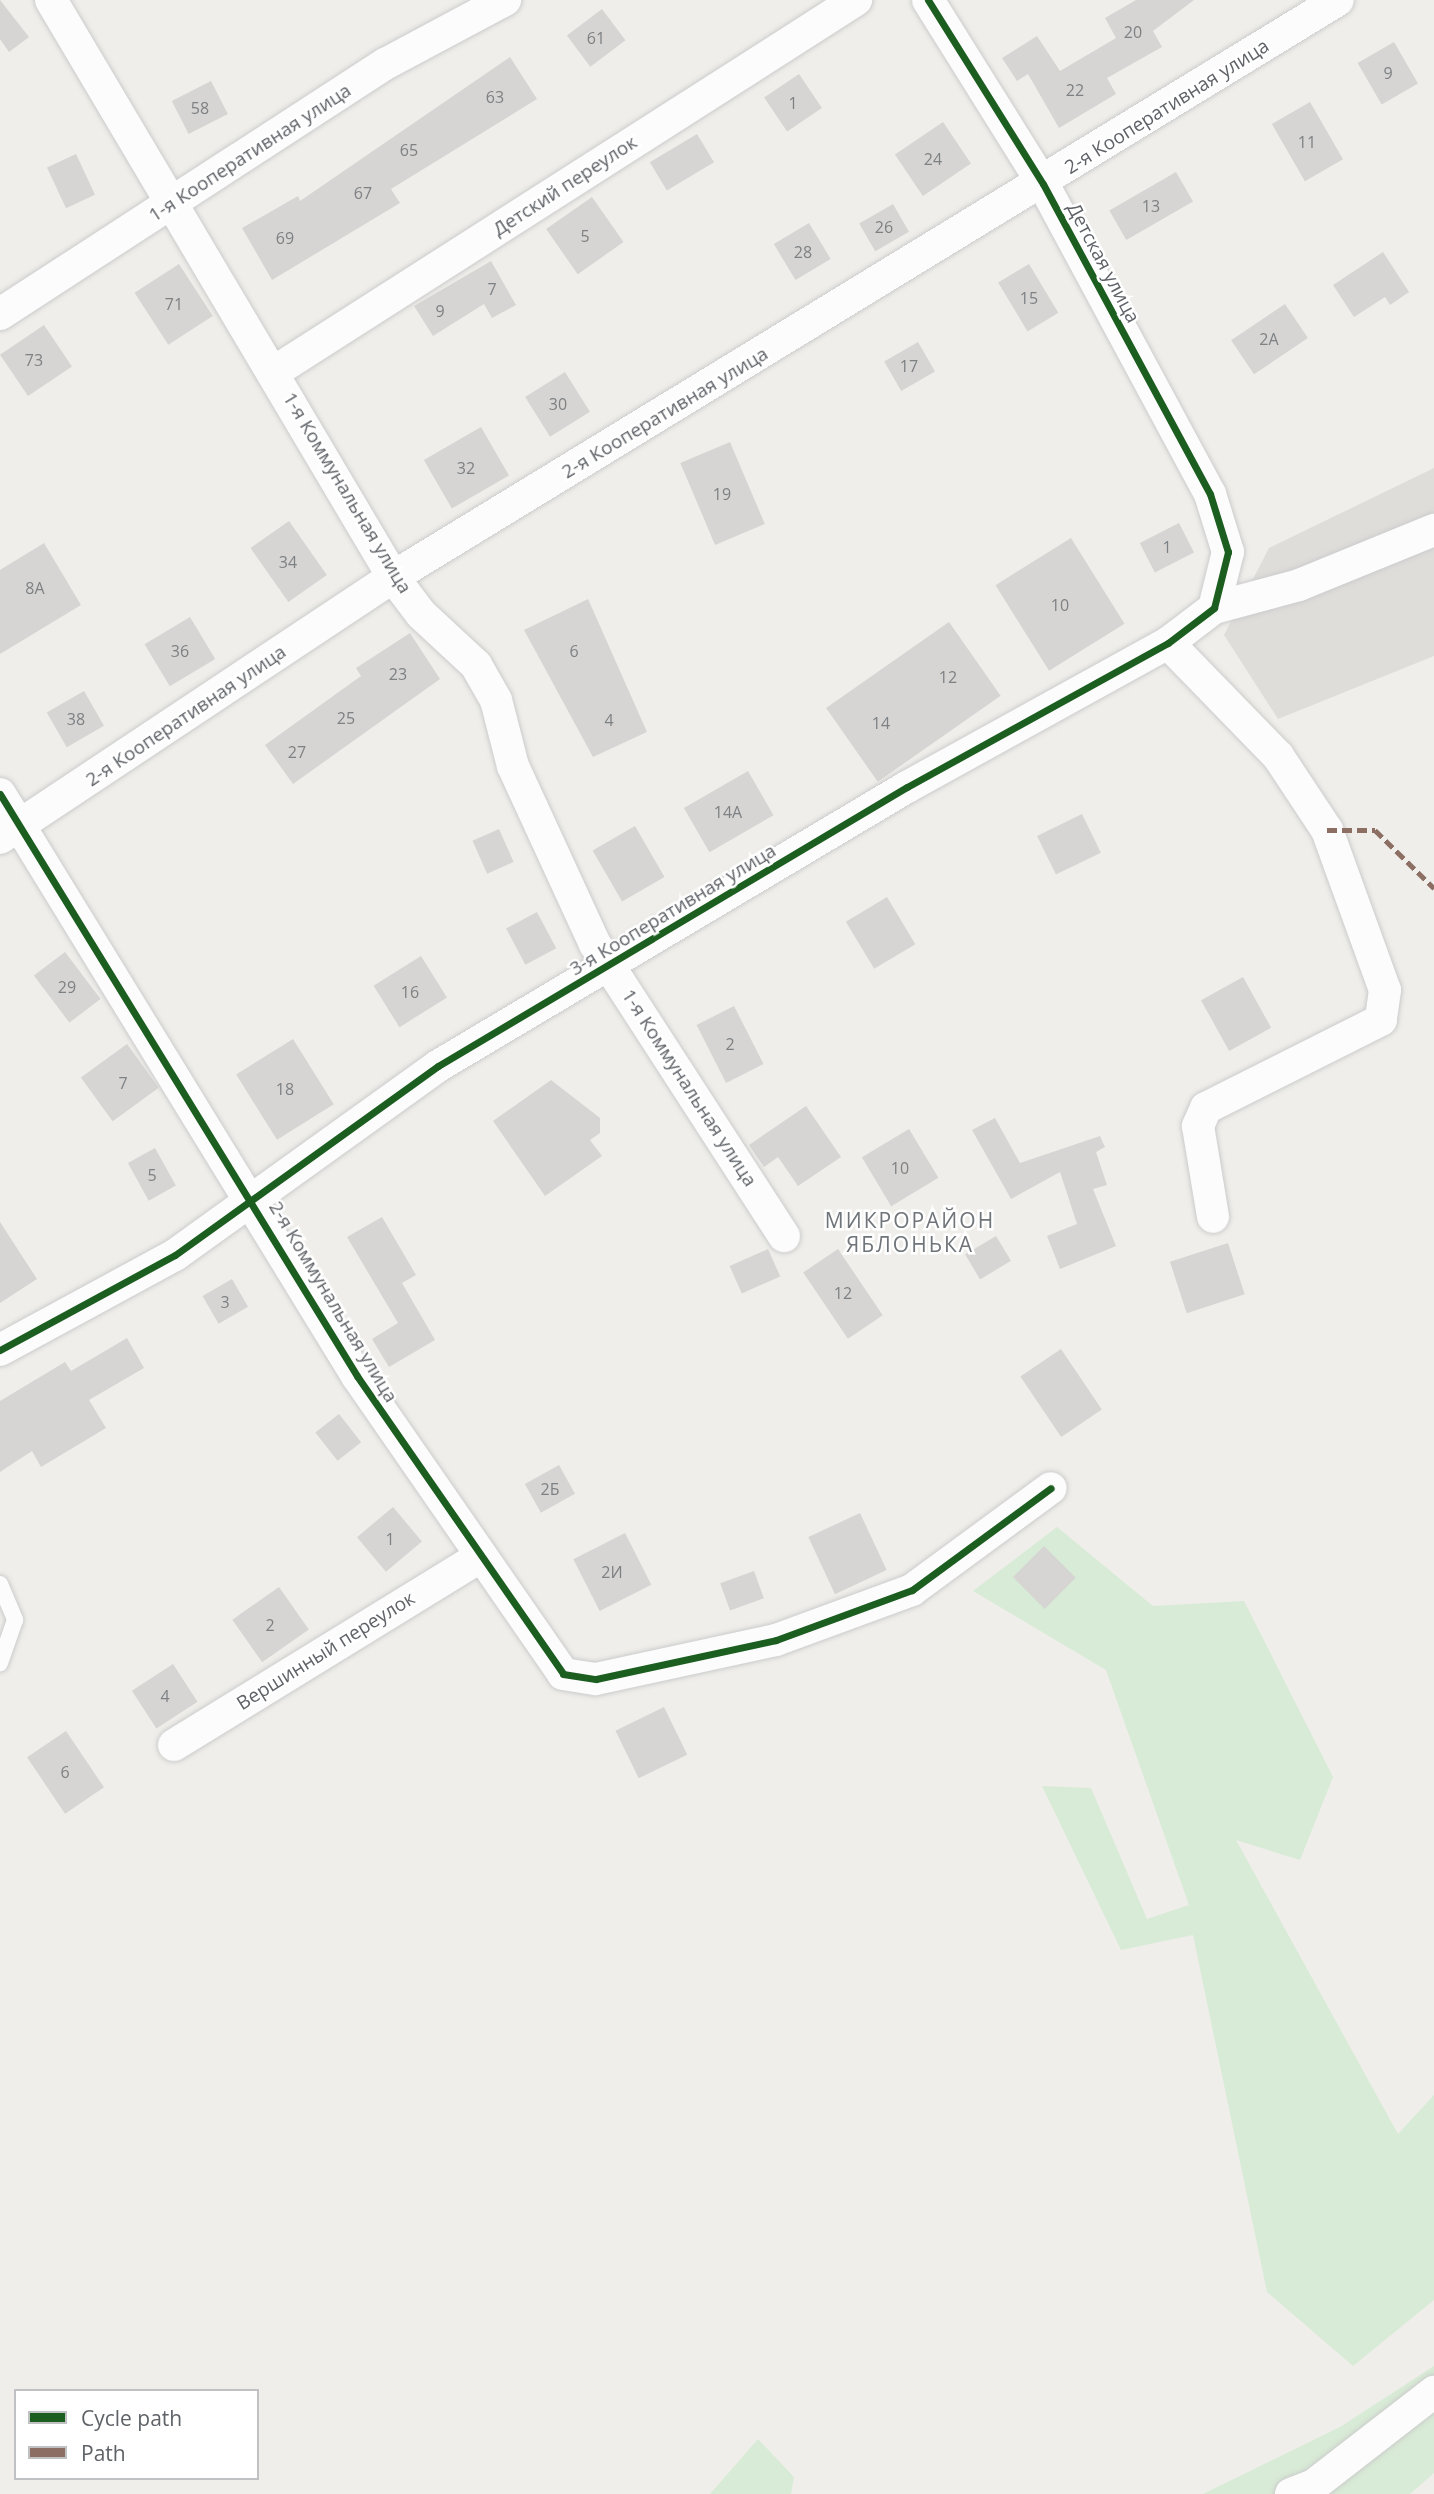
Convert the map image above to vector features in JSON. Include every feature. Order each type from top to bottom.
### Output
[{"type":"street","name":"1-я Коммунальная улица","points":[[51,0],[169,206],[274,372],[393,577],[476,665],[496,700],[513,766],[610,965],[784,1236]]},
{"type":"street","name":"1-я Кооперативная улица","points":[[0,314],[387,63],[505,0]]},
{"type":"street","name":"Детский переулок","points":[[274,372],[856,0]]},
{"type":"street","name":"Детская улица","points":[[928,0],[1043,184],[1210,494],[1228,552],[1214,608]]},
{"type":"street","name":"2-я Кооперативная улица","points":[[10,832],[393,577],[1043,184],[1338,0]]},
{"type":"street","points":[[1214,608],[1299,585],[1434,530]]},
{"type":"street","name":"3-я Кооперативная улица","points":[[0,1350],[175,1255],[438,1066],[907,786],[1168,643],[1214,608]]},
{"type":"street","points":[[1168,643],[1278,756],[1327,830],[1385,990],[1381,1020],[1206,1108],[1198,1126],[1213,1217]]},
{"type":"street","name":"2-я Коммунальная улица","points":[[0,794],[10,832],[252,1198],[357,1376],[479,1557],[563,1674],[596,1679],[776,1640],[912,1590],[1051,1488]]},
{"type":"street","name":"Вершинный переулок","points":[[174,1745],[479,1557]]},
{"type":"street","points":[[1291,2494],[1314,2485],[1434,2392]]},
{"type":"lane","points":[[0,1584],[15,1620],[0,1663]]},
{"type":"shaded area","points":[[1434,468],[1434,656],[1278,719],[1224,635],[1269,548]]},
{"type":"green space","points":[[1057,1527],[1153,1606],[1244,1601],[1333,1777],[1300,1860],[1236,1840],[1398,2134],[1434,2095],[1434,2300],[1353,2366],[1267,2292],[1193,1935],[1121,1950],[1042,1786],[1091,1788],[1147,1919],[1189,1905],[1106,1670],[973,1591]]},
{"type":"green space","points":[[1434,2366],[1434,2473],[1410,2494],[1203,2494],[1340,2427]]},
{"type":"green space","points":[[758,2439],[794,2477],[791,2494],[710,2494]]},
{"type":"building","points":[[0,0],[29,37],[9,52],[0,39]]},
{"type":"building","points":[[1136,0],[1194,0],[1153,31],[1162,47],[1107,78],[1116,94],[1059,128],[1028,74],[1017,81],[1002,58],[1037,36],[1060,71],[1116,38],[1105,18]]},
{"type":"building","points":[[602,9],[625,40],[590,67],[567,35]]},
{"type":"building","points":[[1394,42],[1418,84],[1382,105],[1358,63]]},
{"type":"building","points":[[510,57],[537,99],[391,189],[400,203],[272,280],[242,228],[298,196],[300,201]]},
{"type":"building","points":[[799,74],[822,108],[787,131],[764,97]]},
{"type":"building","points":[[211,81],[228,114],[189,134],[172,101]]},
{"type":"building","points":[[1310,102],[1343,159],[1305,181],[1272,124]]},
{"type":"building","points":[[943,122],[971,163],[923,196],[895,154]]},
{"type":"building","points":[[697,134],[714,162],[667,191],[650,162]]},
{"type":"building","points":[[76,154],[95,195],[66,208],[47,168]]},
{"type":"building","points":[[1176,172],[1193,201],[1126,240],[1109,211]]},
{"type":"building","points":[[592,197],[624,242],[578,274],[546,229]]},
{"type":"building","points":[[893,204],[909,232],[875,251],[859,224]]},
{"type":"building","points":[[809,223],[831,259],[795,280],[774,244]]},
{"type":"building","points":[[1383,252],[1409,292],[1390,305],[1385,297],[1354,317],[1333,285]]},
{"type":"building","points":[[491,261],[516,305],[492,318],[484,304],[433,336],[414,306]]},
{"type":"building","points":[[179,264],[213,316],[168,345],[135,293]]},
{"type":"building","points":[[1029,264],[1058,313],[1027,331],[998,283]]},
{"type":"building","points":[[1285,304],[1308,338],[1254,374],[1231,340]]},
{"type":"building","points":[[44,325],[72,366],[28,396],[0,355]]},
{"type":"building","points":[[918,342],[935,371],[901,391],[884,362]]},
{"type":"building","points":[[565,372],[590,412],[550,437],[525,397]]},
{"type":"building","points":[[481,427],[509,475],[452,508],[424,460]]},
{"type":"building","points":[[730,442],[765,524],[715,545],[680,463]]},
{"type":"building","points":[[289,521],[327,575],[288,602],[250,548]]},
{"type":"building","points":[[1179,523],[1194,552],[1155,572],[1140,543]]},
{"type":"building","points":[[1071,538],[1125,624],[1049,671],[996,585]]},
{"type":"building","points":[[44,543],[81,605],[0,654],[0,570]]},
{"type":"building","points":[[588,599],[647,732],[593,757],[524,630]]},
{"type":"building","points":[[190,617],[215,659],[170,686],[145,644]]},
{"type":"building","points":[[949,622],[1001,696],[878,782],[826,708]]},
{"type":"building","points":[[410,633],[440,679],[293,784],[265,745],[361,676],[356,668]]},
{"type":"building","points":[[84,691],[104,726],[67,747],[47,712]]},
{"type":"building","points":[[748,771],[774,815],[709,852],[684,808]]},
{"type":"building","points":[[1082,814],[1101,853],[1056,875],[1037,836]]},
{"type":"building","points":[[635,826],[664,877],[622,902],[593,850]]},
{"type":"building","points":[[499,829],[514,862],[487,874],[473,841]]},
{"type":"building","points":[[887,897],[915,944],[874,969],[846,922]]},
{"type":"building","points":[[537,912],[556,948],[525,965],[506,928]]},
{"type":"building","points":[[65,952],[101,999],[69,1023],[34,975]]},
{"type":"building","points":[[421,956],[447,998],[399,1027],[374,986]]},
{"type":"building","points":[[1243,977],[1271,1028],[1229,1051],[1201,1000]]},
{"type":"building","points":[[734,1006],[764,1064],[726,1083],[697,1025]]},
{"type":"building","points":[[293,1039],[334,1104],[277,1140],[236,1075]]},
{"type":"building","points":[[127,1044],[159,1088],[113,1121],[81,1078]]},
{"type":"building","points":[[551,1080],[600,1118],[600,1133],[590,1140],[602,1156],[545,1196],[493,1121]]},
{"type":"building","points":[[806,1106],[841,1157],[798,1186],[778,1157],[764,1167],[749,1145]]},
{"type":"building","points":[[995,1118],[1020,1163],[1100,1136],[1105,1147],[1096,1152],[1107,1185],[1093,1189],[1116,1246],[1060,1269],[1047,1236],[1077,1224],[1060,1172],[1011,1199],[972,1130]]},
{"type":"building","points":[[909,1129],[938,1178],[891,1206],[862,1157]]},
{"type":"building","points":[[155,1148],[176,1186],[149,1201],[128,1163]]},
{"type":"building","points":[[382,1217],[416,1275],[402,1283],[435,1340],[389,1367],[372,1339],[398,1323],[347,1237]]},
{"type":"building","points":[[0,1222],[37,1279],[0,1303]]},
{"type":"building","points":[[996,1236],[1011,1261],[980,1279],[965,1255]]},
{"type":"building","points":[[1228,1243],[1245,1294],[1187,1313],[1170,1262]]},
{"type":"building","points":[[768,1249],[780,1276],[742,1293],[730,1266]]},
{"type":"building","points":[[838,1249],[883,1315],[848,1339],[803,1272]]},
{"type":"building","points":[[232,1279],[248,1307],[219,1324],[203,1296]]},
{"type":"building","points":[[127,1338],[144,1368],[89,1400],[106,1428],[41,1467],[32,1451],[0,1472],[0,1401],[65,1362],[71,1371]]},
{"type":"building","points":[[1061,1349],[1102,1410],[1061,1437],[1020,1376]]},
{"type":"building","points":[[339,1414],[361,1442],[338,1461],[315,1432]]},
{"type":"building","points":[[559,1465],[575,1494],[541,1513],[525,1484]]},
{"type":"building","points":[[393,1507],[422,1541],[386,1572],[357,1537]]},
{"type":"building","points":[[860,1513],[887,1570],[835,1594],[808,1537]]},
{"type":"building","points":[[625,1533],[651,1585],[600,1611],[573,1559]]},
{"type":"building","points":[[1044,1546],[1076,1578],[1045,1609],[1013,1577]]},
{"type":"building","points":[[754,1571],[764,1598],[730,1611],[720,1583]]},
{"type":"building","points":[[279,1587],[309,1630],[262,1662],[232,1620]]},
{"type":"building","points":[[173,1664],[198,1702],[156,1728],[132,1691]]},
{"type":"building","points":[[664,1707],[687,1755],[639,1778],[615,1731]]},
{"type":"building","points":[[66,1731],[104,1787],[65,1814],[27,1757]]},
{"type":"marked path","points":[[1327,830],[1375,830],[1434,888]]},
{"type":"cycle path","points":[[0,1350],[175,1255],[438,1066],[907,787],[1168,643],[1214,608],[1228,552],[1210,494],[1043,184],[928,0]]},
{"type":"cycle path","points":[[0,794],[357,1376],[563,1674],[596,1679],[776,1640],[912,1590],[1051,1488]]},
{"type":"district","name":"МИКРОРАЙОН ЯБЛОНЬКА","points":[[910,1232]]}]
